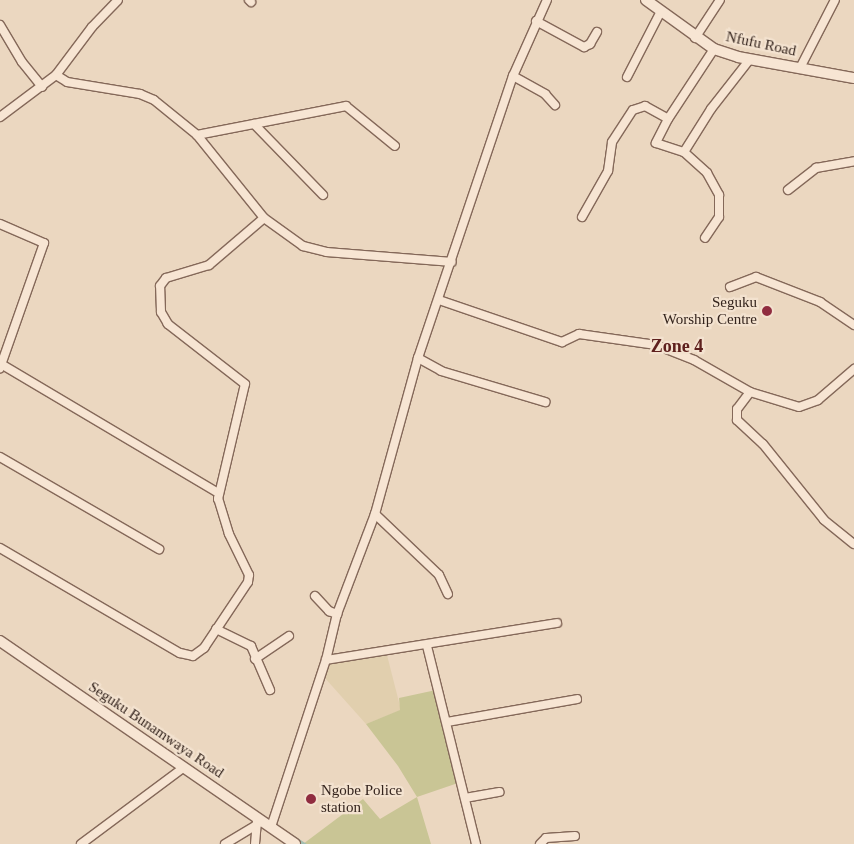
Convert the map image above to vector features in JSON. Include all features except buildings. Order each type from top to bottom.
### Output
[{"type":"main road","name":"Nfufu Road","points":[[646,0],[695,38],[714,49],[750,59],[854,78]]},
{"type":"main road","name":"Seguku Bunamwaya Road","points":[[0,641],[257,821],[271,827],[295,844]]},
{"type":"street","points":[[0,117],[56,75],[92,28],[118,0]]},
{"type":"street","points":[[271,827],[326,660],[337,614],[376,514],[418,358],[452,262],[513,76],[536,20],[547,0]]},
{"type":"street","points":[[695,38],[720,0]]},
{"type":"street","points":[[800,68],[835,0]]},
{"type":"street","points":[[627,77],[660,12]]},
{"type":"street","points":[[536,20],[584,48],[590,44],[597,32]]},
{"type":"street","points":[[0,25],[42,87]]},
{"type":"street","points":[[705,238],[719,217],[719,195],[707,173],[684,152],[656,142],[668,119],[714,49]]},
{"type":"street","points":[[684,152],[711,109],[750,59]]},
{"type":"street","points":[[56,75],[78,85],[140,94],[154,100],[197,135],[264,218],[290,239],[315,250],[452,262]]},
{"type":"street","points":[[513,76],[545,94],[556,105]]},
{"type":"street","points":[[197,135],[346,106],[395,146]]},
{"type":"street","points":[[582,217],[608,171],[612,142],[633,110],[645,106],[668,119]]},
{"type":"street","points":[[254,124],[323,195]]},
{"type":"street","points":[[788,190],[816,168],[854,161]]},
{"type":"street","points":[[0,548],[180,653],[198,653],[246,588],[248,575],[220,510],[218,493],[245,384],[168,324],[160,305],[160,286],[166,278],[209,265],[264,218]]},
{"type":"street","points":[[0,224],[44,244],[1,366],[218,493]]},
{"type":"street","points":[[730,287],[756,277],[820,302],[854,325]]},
{"type":"street","points":[[439,300],[562,342],[579,334],[656,345],[694,360],[750,392],[799,407],[818,400],[854,369]]},
{"type":"street","points":[[418,358],[441,371],[545,402]]},
{"type":"street","points":[[750,392],[737,409],[737,420],[762,444],[824,520],[854,544]]},
{"type":"street","points":[[0,457],[158,549]]},
{"type":"street","points":[[376,514],[439,575],[448,594]]},
{"type":"street","points":[[315,596],[329,611],[337,614]]},
{"type":"street","points":[[326,660],[427,646],[557,623]]},
{"type":"street","points":[[216,629],[247,642],[270,690]]},
{"type":"street","points":[[255,658],[290,636]]},
{"type":"street","points":[[427,646],[476,844]]},
{"type":"street","points":[[447,722],[577,699]]},
{"type":"street","points":[[81,844],[114,816],[159,788],[183,768]]},
{"type":"street","points":[[466,798],[499,792]]},
{"type":"street","points":[[225,844],[257,821]]},
{"type":"street","points":[[255,844],[257,821]]},
{"type":"street","points":[[540,844],[546,838],[575,836]]},
{"type":"shaded area","points":[[387,655],[401,710],[366,724],[324,677],[328,662]]},
{"type":"shaded area","points":[[436,690],[458,783],[417,797],[398,766],[366,724],[400,710],[399,698]]},
{"type":"shaded area","points":[[417,797],[431,844],[303,844],[363,799],[380,819]]},
{"type":"waterway","points":[[277,826],[305,844]]},
{"type":"place","name":"Seguku Worship Centre","points":[[767,311]]},
{"type":"place","name":"Ngobe Police station","points":[[311,799]]},
{"type":"district","name":"Zone 4","points":[[677,346]]}]
